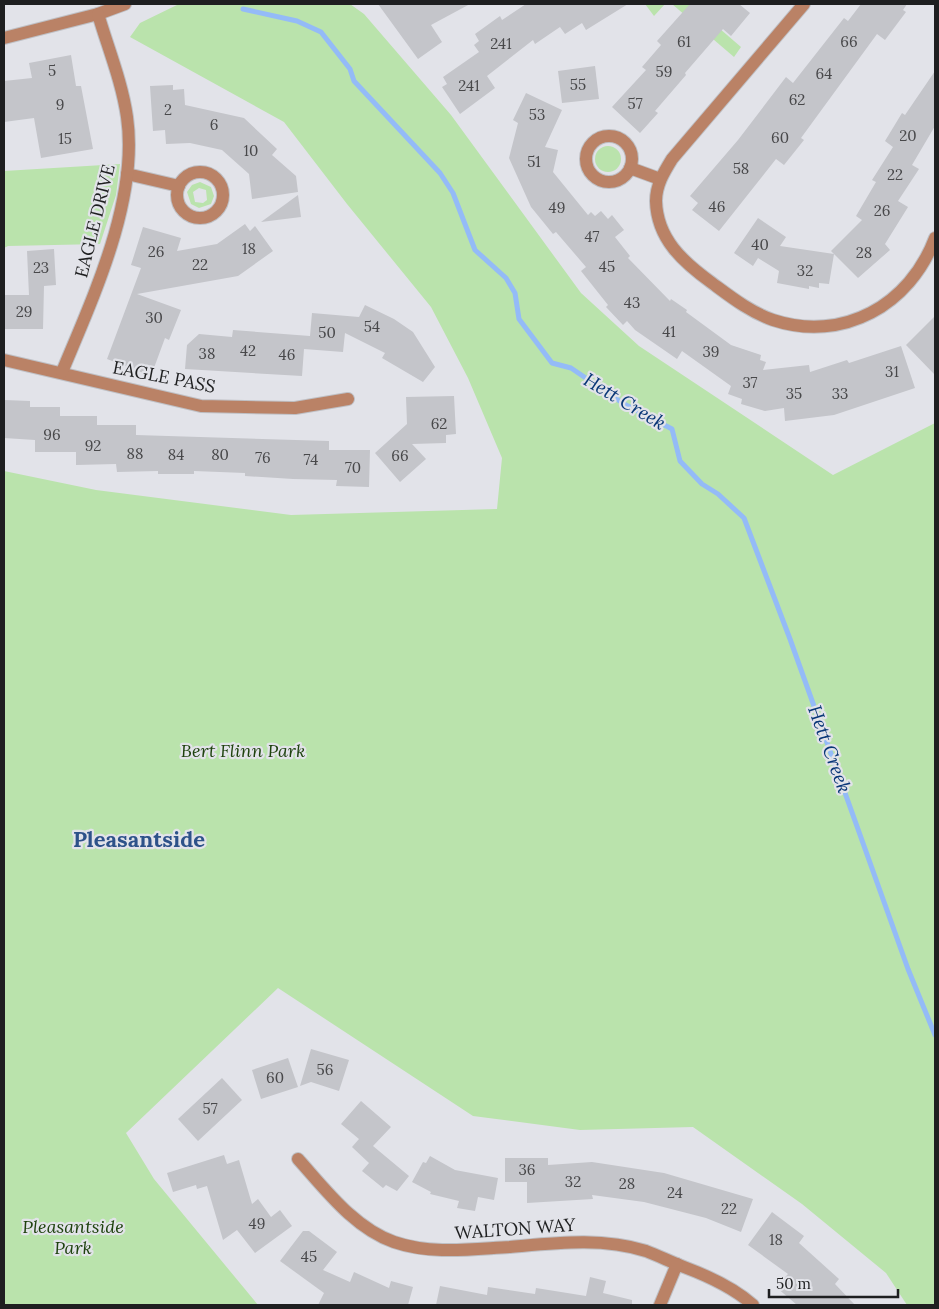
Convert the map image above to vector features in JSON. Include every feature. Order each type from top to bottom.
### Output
[{"type":"street","points":[[4,38],[98,14],[125,4]]},
{"type":"street","points":[[804,4],[678,152],[660,179],[656,195],[660,220],[666,239],[680,257],[736,301],[773,320],[800,326],[830,326],[848,322],[889,303],[903,291],[915,275],[935,238]]},
{"type":"street","name":"EAGLE DRIVE","points":[[62,372],[98,286],[112,240],[127,174],[129,147],[127,116],[118,77],[98,14]]},
{"type":"street","points":[[630,168],[660,179]]},
{"type":"street","points":[[127,174],[179,186]]},
{"type":"street","name":"EAGLE PASS","points":[[4,360],[62,372],[200,406],[295,408],[348,399]]},
{"type":"street","name":"WALTON WAY","points":[[298,1159],[336,1201],[355,1218],[380,1236],[394,1242],[420,1249],[448,1251],[582,1242],[644,1251],[705,1275],[753,1305]]},
{"type":"street","points":[[660,1305],[677,1264]]},
{"type":"green space","points":[[179,4],[350,4],[364,14],[451,115],[581,293],[639,346],[833,475],[935,423],[935,1305],[907,1305],[886,1273],[802,1204],[693,1127],[580,1130],[473,1116],[278,988],[126,1133],[154,1179],[258,1305],[4,1305],[4,471],[96,490],[291,515],[497,509],[502,458],[468,378],[431,307],[347,204],[284,122],[130,37],[140,23]]},
{"type":"green space","points":[[645,4],[665,4],[654,16]]},
{"type":"green space","points":[[672,4],[691,4],[741,47],[734,57]]},
{"type":"green space","points":[[608,146],[617,150],[621,159],[617,168],[608,172],[599,168],[595,159],[599,150]]},
{"type":"green space","points":[[120,164],[116,195],[100,244],[8,246],[4,248],[4,171]]},
{"type":"green space","points":[[200,182],[211,187],[214,196],[211,204],[199,208],[191,204],[187,192],[192,185]],"holes":[[[199,188],[206,190],[207,200],[203,203],[195,202],[193,192]]]},
{"type":"building","points":[[378,4],[470,4],[431,25],[442,42],[418,59]]},
{"type":"building","points":[[526,4],[628,4],[586,30],[582,23],[565,34],[560,27],[535,44],[533,40],[487,76],[495,88],[460,114],[442,87],[447,84],[443,77],[479,52],[474,45],[479,41],[475,34],[500,16],[502,20]]},
{"type":"building","points":[[690,4],[739,4],[750,13],[731,36],[723,29],[685,73],[686,75],[655,111],[658,113],[640,133],[612,107],[646,70],[642,67],[661,45],[657,41]]},
{"type":"building","points":[[861,4],[907,4],[903,10],[906,12],[885,40],[877,34],[801,138],[804,140],[784,165],[776,159],[719,231],[692,210],[698,203],[690,196],[738,140],[786,77],[793,83],[844,18],[848,21]]},
{"type":"building","points":[[71,55],[76,86],[81,86],[93,149],[41,158],[34,118],[4,122],[4,81],[32,78],[29,63]]},
{"type":"building","points":[[595,66],[599,99],[562,103],[558,71]]},
{"type":"building","points":[[935,71],[935,126],[912,165],[919,169],[898,201],[908,207],[885,244],[890,250],[858,278],[831,251],[862,220],[856,216],[876,182],[872,180],[893,147],[885,141],[902,113],[905,115]]},
{"type":"building","points":[[173,85],[173,90],[184,89],[185,105],[244,118],[277,149],[272,155],[296,176],[298,192],[252,199],[249,174],[222,150],[190,143],[166,144],[165,130],[153,131],[150,86]]},
{"type":"building","points":[[526,93],[562,110],[545,147],[558,150],[553,172],[588,215],[591,212],[595,216],[601,211],[608,219],[612,215],[624,230],[615,237],[630,256],[628,258],[670,301],[671,299],[687,310],[686,312],[731,345],[761,355],[760,360],[766,362],[763,370],[809,365],[810,372],[847,360],[849,363],[901,346],[915,388],[834,415],[785,421],[784,408],[765,411],[741,404],[742,399],[728,394],[731,386],[682,351],[677,359],[635,330],[627,321],[623,325],[606,307],[608,305],[581,271],[586,267],[556,232],[553,234],[531,207],[509,158],[518,123],[513,120]]},
{"type":"building","points":[[298,195],[301,217],[261,222]]},
{"type":"building","points":[[758,218],[786,237],[780,246],[834,254],[829,284],[819,283],[819,288],[809,286],[809,289],[777,283],[779,271],[758,258],[753,266],[734,253]]},
{"type":"building","points":[[245,224],[250,231],[255,226],[273,251],[238,276],[137,294],[181,310],[169,340],[165,338],[151,376],[107,359],[141,268],[131,265],[143,227],[181,238],[177,251],[217,244]]},
{"type":"building","points":[[54,249],[56,285],[44,286],[43,329],[4,329],[4,295],[29,295],[27,251]]},
{"type":"building","points":[[365,305],[394,319],[413,332],[435,367],[423,382],[382,358],[385,353],[345,333],[343,352],[304,349],[302,376],[185,369],[187,345],[199,334],[232,337],[233,330],[310,336],[312,313],[359,317]]},
{"type":"building","points":[[935,316],[935,375],[906,345]]},
{"type":"building","points":[[454,396],[456,434],[446,435],[446,443],[412,444],[426,459],[400,482],[375,453],[407,424],[406,397]]},
{"type":"building","points":[[4,400],[30,401],[30,407],[60,407],[60,416],[97,416],[97,425],[136,425],[136,435],[329,441],[329,450],[370,450],[369,487],[336,486],[337,480],[245,476],[245,473],[194,471],[194,474],[158,474],[158,471],[117,472],[116,464],[76,465],[76,452],[35,452],[35,440],[4,438]]},
{"type":"building","points":[[311,1049],[349,1060],[339,1091],[311,1082],[300,1086]]},
{"type":"building","points":[[288,1058],[298,1087],[261,1099],[252,1070]]},
{"type":"building","points":[[222,1078],[242,1100],[198,1141],[178,1119]]},
{"type":"building","points":[[361,1101],[391,1127],[373,1146],[409,1176],[397,1191],[386,1185],[383,1188],[362,1171],[369,1163],[352,1147],[359,1139],[341,1124]]},
{"type":"building","points":[[224,1155],[227,1164],[239,1160],[252,1204],[258,1199],[271,1217],[280,1210],[292,1226],[255,1253],[237,1230],[223,1240],[207,1186],[197,1189],[196,1185],[173,1192],[167,1173]]},
{"type":"building","points":[[430,1156],[455,1170],[498,1178],[494,1200],[478,1197],[475,1211],[457,1208],[459,1201],[430,1194],[431,1192],[412,1182],[423,1162],[426,1163]]},
{"type":"building","points":[[505,1158],[548,1158],[548,1165],[592,1162],[664,1173],[753,1199],[741,1232],[706,1218],[644,1202],[592,1195],[593,1199],[527,1203],[527,1182],[505,1182]]},
{"type":"building","points":[[772,1212],[804,1236],[799,1243],[839,1279],[835,1284],[855,1305],[797,1305],[776,1287],[788,1274],[748,1245]]},
{"type":"building","points":[[303,1231],[309,1231],[337,1252],[323,1270],[350,1282],[354,1272],[389,1288],[391,1281],[413,1287],[408,1305],[318,1305],[324,1293],[280,1261]]},
{"type":"building","points":[[590,1277],[606,1281],[603,1293],[632,1300],[632,1305],[436,1305],[440,1286],[487,1295],[488,1287],[535,1294],[536,1288],[586,1296]]},
{"type":"waterway","name":"Hett Creek","points":[[243,9],[297,21],[321,32],[350,69],[354,81],[440,173],[453,193],[475,250],[506,278],[515,293],[519,319],[552,363],[571,368],[624,404],[672,429],[680,461],[702,484],[718,494],[744,518],[790,639],[908,969],[935,1035]]},
{"type":"district","name":"Pleasantside","points":[[139,839]]},
{"type":"park label","name":"Bert Flinn Park","points":[[243,751]]},
{"type":"park label","name":"Pleasantside Park","points":[[73,1237]]}]
